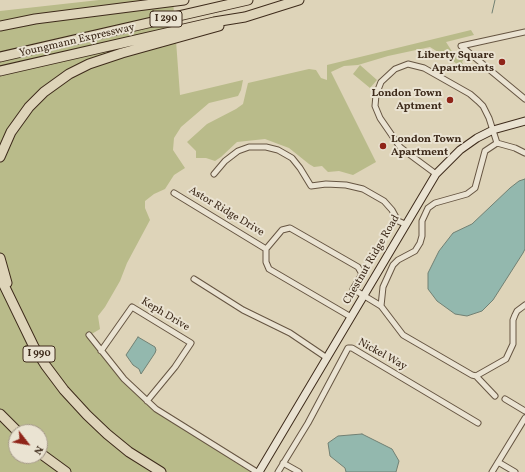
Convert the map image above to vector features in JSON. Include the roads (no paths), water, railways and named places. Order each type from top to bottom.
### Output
[{"type":"highway","points":[[0,26],[184,0]]},
{"type":"highway","name":"Youngmann Expressway","points":[[0,57],[248,0]]},
{"type":"highway","name":"Youngmann Expressway","points":[[0,70],[214,22],[245,17],[299,0]]},
{"type":"highway","points":[[0,157],[11,132],[28,107],[44,92],[69,74],[89,64],[122,53],[215,28],[245,17]]},
{"type":"highway","points":[[0,258],[11,300]]},
{"type":"highway","points":[[0,277],[11,300]]},
{"type":"highway","name":"I 990","points":[[11,300],[38,353],[72,400],[90,419],[113,439],[137,457],[161,472]]},
{"type":"highway","points":[[0,414],[10,424]]},
{"type":"highway","points":[[48,459],[66,472]]},
{"type":"street","points":[[525,32],[461,46],[525,99]]},
{"type":"street","points":[[436,174],[400,147],[380,118],[376,106],[376,95],[382,82],[395,69],[408,64],[422,67],[470,94],[483,106],[497,143]]},
{"type":"street","name":"Chestnut Ridge Road","points":[[258,472],[436,174],[460,150],[477,138],[493,130],[525,121]]},
{"type":"street","points":[[380,306],[383,287],[392,265],[415,251],[420,243],[422,236],[422,221],[428,208],[435,204],[467,194],[475,188],[486,151],[497,143],[510,146],[525,153]]},
{"type":"street","points":[[214,174],[225,161],[238,151],[249,147],[266,147],[278,150],[292,158],[311,186],[326,184],[346,185],[363,189],[384,201],[392,210],[395,218],[405,224]]},
{"type":"street","name":"Astor Ridge Drive","points":[[174,193],[266,249]]},
{"type":"street","name":"Astor Ridge Drive","points":[[351,317],[269,269],[266,262],[266,249],[282,230],[290,228],[358,266],[362,274],[353,289],[363,296]]},
{"type":"street","points":[[194,279],[243,310],[290,333],[327,358]]},
{"type":"street","points":[[363,296],[380,306],[403,335],[476,376],[495,396]]},
{"type":"street","points":[[476,376],[506,359],[513,344],[513,320],[517,310],[525,305]]},
{"type":"street","name":"Keph Drive","points":[[101,351],[132,307],[191,343],[147,401]]},
{"type":"street","points":[[90,335],[124,379],[147,401],[171,420],[258,472]]},
{"type":"street","name":"Nickel Way","points":[[278,472],[308,423],[348,348],[352,348],[478,423]]},
{"type":"street","points":[[505,399],[525,411]]},
{"type":"street","points":[[492,472],[525,418]]},
{"type":"street","points":[[498,462],[515,472]]},
{"type":"street","points":[[283,463],[299,472]]},
{"type":"water","points":[[525,179],[525,249],[523,253],[493,300],[482,311],[467,316],[455,314],[437,301],[428,289],[428,273],[439,251],[453,233],[472,224],[510,188],[519,181]]},
{"type":"water","points":[[138,337],[155,347],[156,350],[141,374],[139,369],[133,365],[126,355]]},
{"type":"water","points":[[362,434],[392,449],[399,461],[396,472],[346,472],[345,468],[330,456],[328,443],[338,436]]},
{"type":"waterway","points":[[492,13],[495,0]]},
{"type":"place","name":"Liberty Square Apartments","points":[[502,62]]},
{"type":"place","name":"London Town Aptment","points":[[450,100]]},
{"type":"place","name":"London Town Apartment","points":[[383,146]]}]
